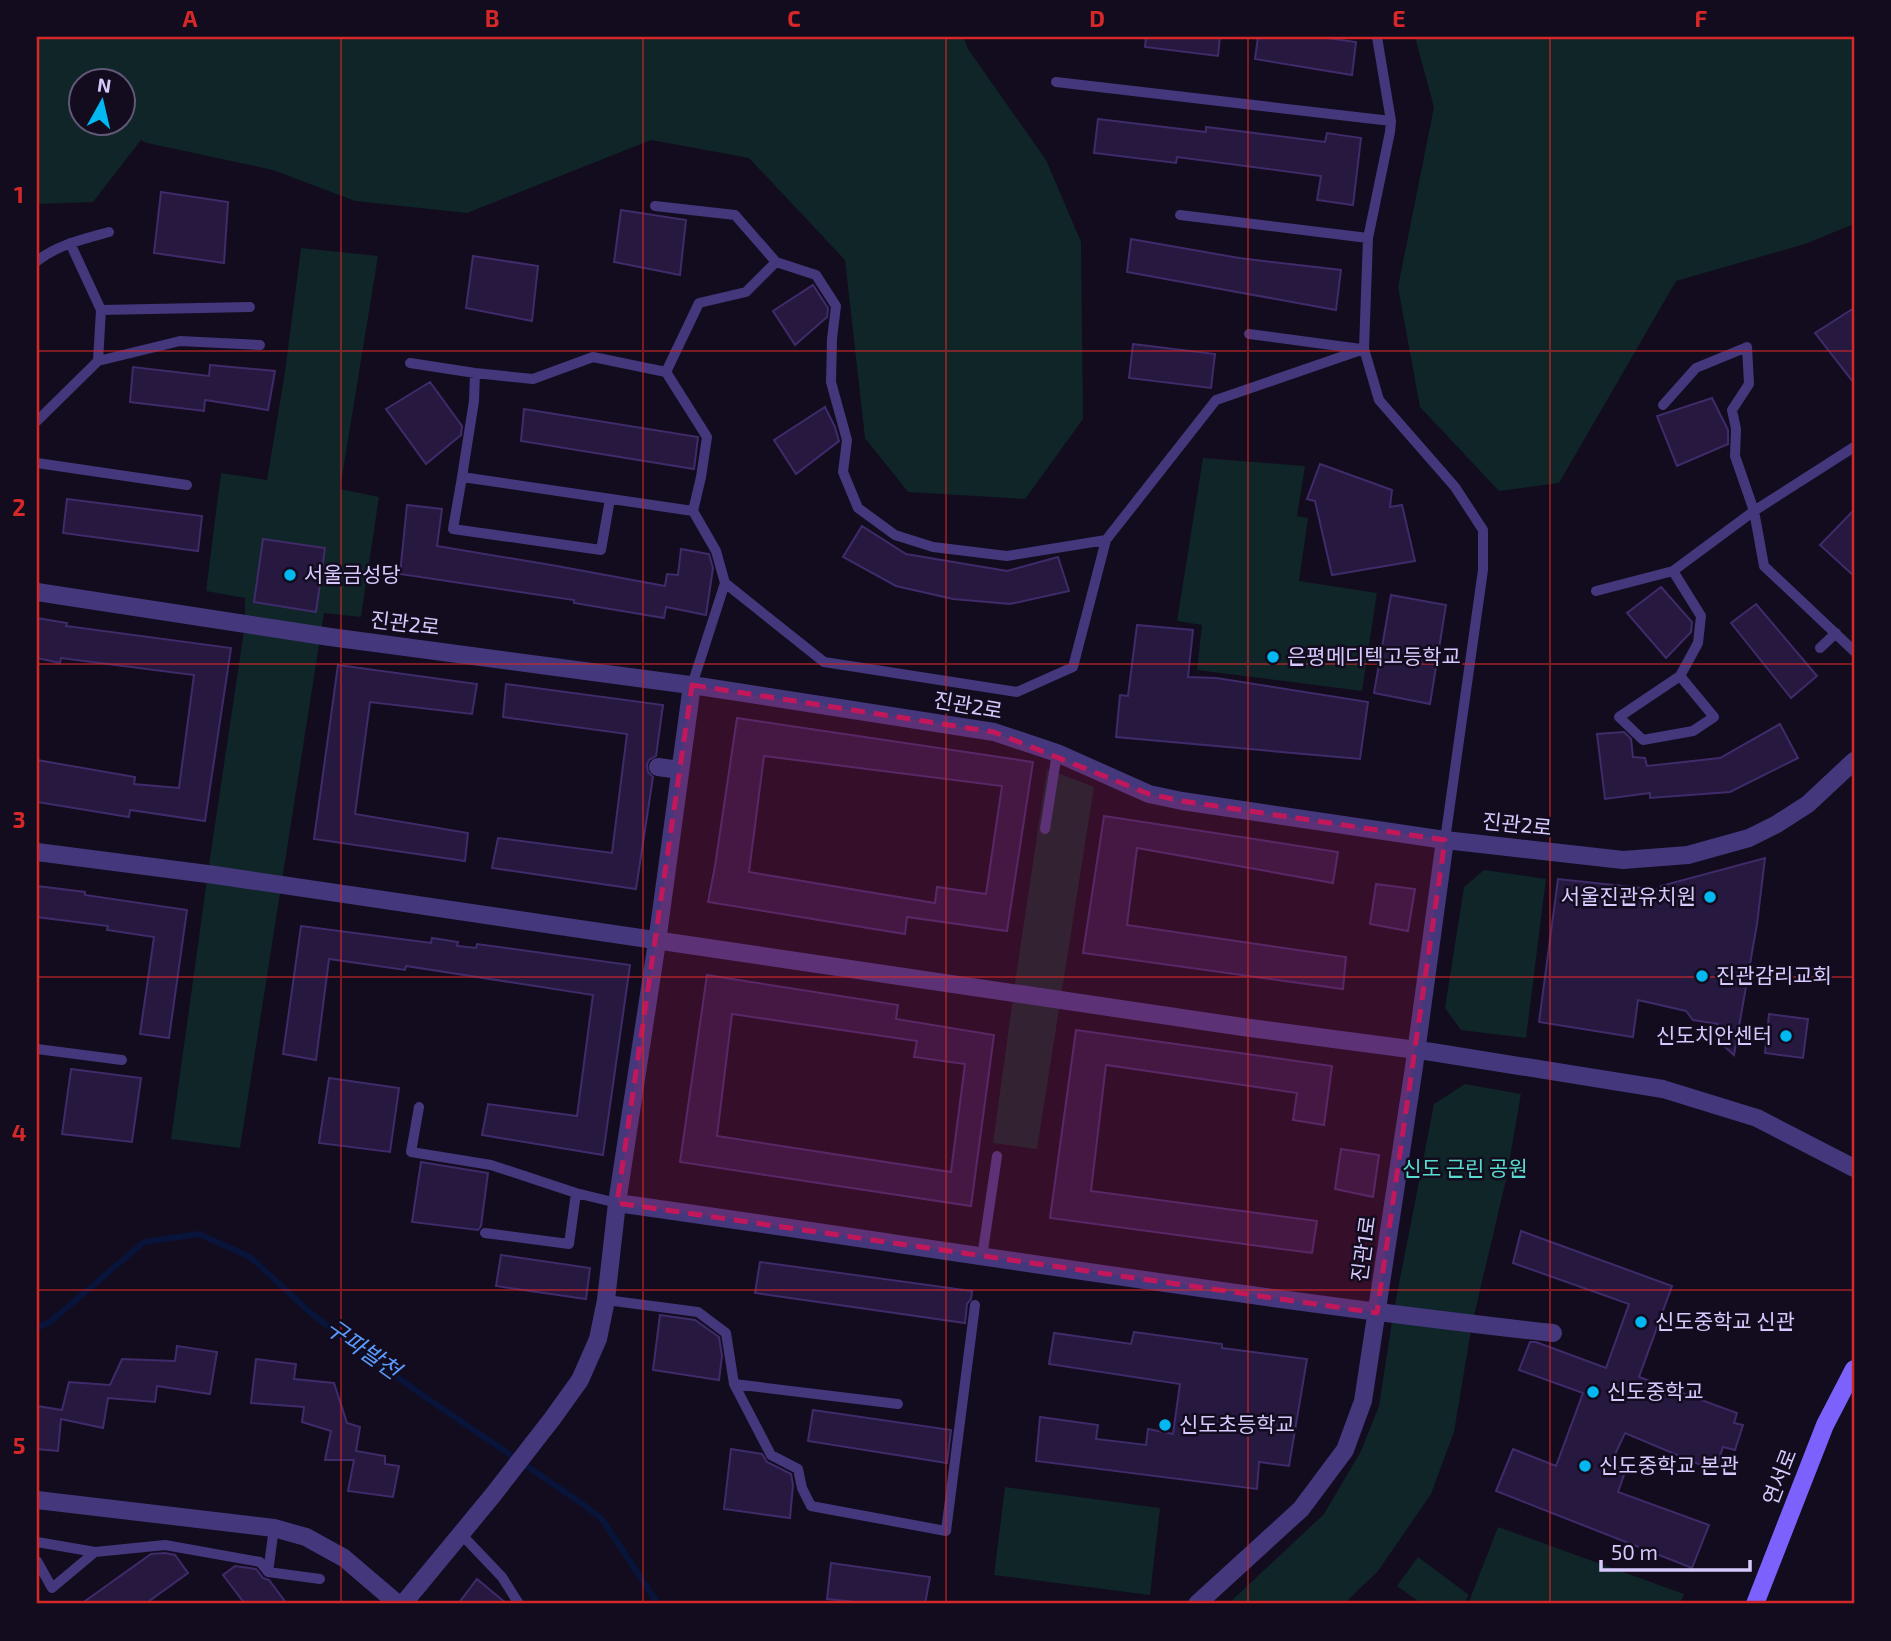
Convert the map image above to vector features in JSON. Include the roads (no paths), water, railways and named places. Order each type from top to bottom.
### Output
[{"type":"main road","name":"연서로","points":[[1755,1604],[1825,1425],[1854,1369]]},
{"type":"street","name":"진관2로","points":[[37,592],[330,637],[692,685],[994,732],[1057,754],[1149,794],[1190,803],[1445,840],[1623,860],[1688,855],[1749,838],[1808,804],[1854,761]]},
{"type":"street","points":[[37,1500],[274,1528],[306,1537],[344,1558],[401,1604],[494,1495],[580,1380],[598,1339],[606,1300],[617,1203],[657,942],[692,685]]},
{"type":"street","points":[[658,767],[680,769]]},
{"type":"street","name":"진관1로","points":[[1197,1604],[1301,1509],[1345,1450],[1363,1401],[1445,840]]},
{"type":"street","points":[[37,852],[208,874],[657,942],[1416,1050],[1664,1089],[1757,1118],[1854,1168]]},
{"type":"street","points":[[617,1203],[1377,1313],[1553,1333]]},
{"type":"lane","points":[[1377,37],[1391,121],[1368,237],[1364,349],[1379,400],[1455,487],[1483,530],[1483,570],[1445,840]]},
{"type":"lane","points":[[1056,82],[1391,121]]},
{"type":"lane","points":[[655,206],[736,215],[776,262],[816,275],[836,306],[831,382],[847,440],[843,472],[858,508],[895,535],[933,547],[1007,556],[1106,540]]},
{"type":"lane","points":[[1180,215],[1368,237]]},
{"type":"lane","points":[[37,261],[70,243],[109,232]]},
{"type":"lane","points":[[70,243],[100,310],[98,361]]},
{"type":"lane","points":[[666,372],[699,303],[746,292],[776,262]]},
{"type":"lane","points":[[100,310],[250,307]]},
{"type":"lane","points":[[1249,334],[1364,349]]},
{"type":"lane","points":[[37,423],[98,361],[180,341],[260,345]]},
{"type":"lane","points":[[1663,405],[1696,368],[1747,347],[1749,384],[1732,411],[1736,429],[1735,456],[1754,511],[1764,566],[1854,651]]},
{"type":"lane","points":[[725,583],[824,662],[1017,692],[1073,667],[1106,540],[1216,400],[1364,349]]},
{"type":"lane","points":[[410,363],[533,379],[593,357],[666,372],[707,437],[693,511],[716,551],[725,583],[692,685]]},
{"type":"lane","points":[[475,373],[474,401],[453,529],[601,550],[610,499]]},
{"type":"lane","points":[[1596,591],[1673,571],[1754,511],[1854,447]]},
{"type":"lane","points":[[37,463],[187,485]]},
{"type":"lane","points":[[462,477],[693,511]]},
{"type":"lane","points":[[1673,571],[1701,616],[1698,643],[1681,676],[1619,717],[1643,740],[1693,731],[1714,717],[1681,676]]},
{"type":"lane","points":[[1820,648],[1836,633]]},
{"type":"lane","points":[[1045,829],[1057,754]]},
{"type":"lane","points":[[37,1049],[122,1060]]},
{"type":"lane","points":[[419,1107],[411,1152],[491,1165],[576,1194],[617,1203]]},
{"type":"lane","points":[[982,1257],[997,1156]]},
{"type":"lane","points":[[485,1233],[569,1244],[576,1194]]},
{"type":"lane","points":[[606,1300],[698,1312],[726,1333],[734,1384],[771,1455],[798,1469],[802,1488],[811,1506],[946,1531],[975,1305]]},
{"type":"lane","points":[[734,1384],[898,1404]]},
{"type":"lane","points":[[268,1572],[274,1528]]},
{"type":"lane","points":[[461,1534],[502,1577],[519,1604]]},
{"type":"lane","points":[[37,1542],[95,1552],[165,1545],[260,1562],[268,1572],[320,1579]]},
{"type":"lane","points":[[37,1561],[52,1588],[95,1552]]},
{"type":"waterway","name":"구파발천","points":[[37,1328],[50,1322],[144,1242],[199,1234],[250,1257],[313,1315],[418,1392],[602,1519],[658,1604]]},
{"type":"place","name":"서울금성당","points":[[290,575]]},
{"type":"place","name":"은평메디텍고등학교","points":[[1273,657]]},
{"type":"place","name":"서울진관유치원","points":[[1710,897]]},
{"type":"place","name":"진관감리교회","points":[[1702,976]]},
{"type":"place","name":"신도치안센터","points":[[1786,1036]]},
{"type":"place","name":"신도중학교 신관","points":[[1641,1322]]},
{"type":"place","name":"신도중학교","points":[[1593,1392]]},
{"type":"place","name":"신도초등학교","points":[[1165,1425]]},
{"type":"place","name":"신도중학교 본관","points":[[1585,1466]]},
{"type":"park label","name":"신도 근린 공원","points":[[1465,1169]]}]
